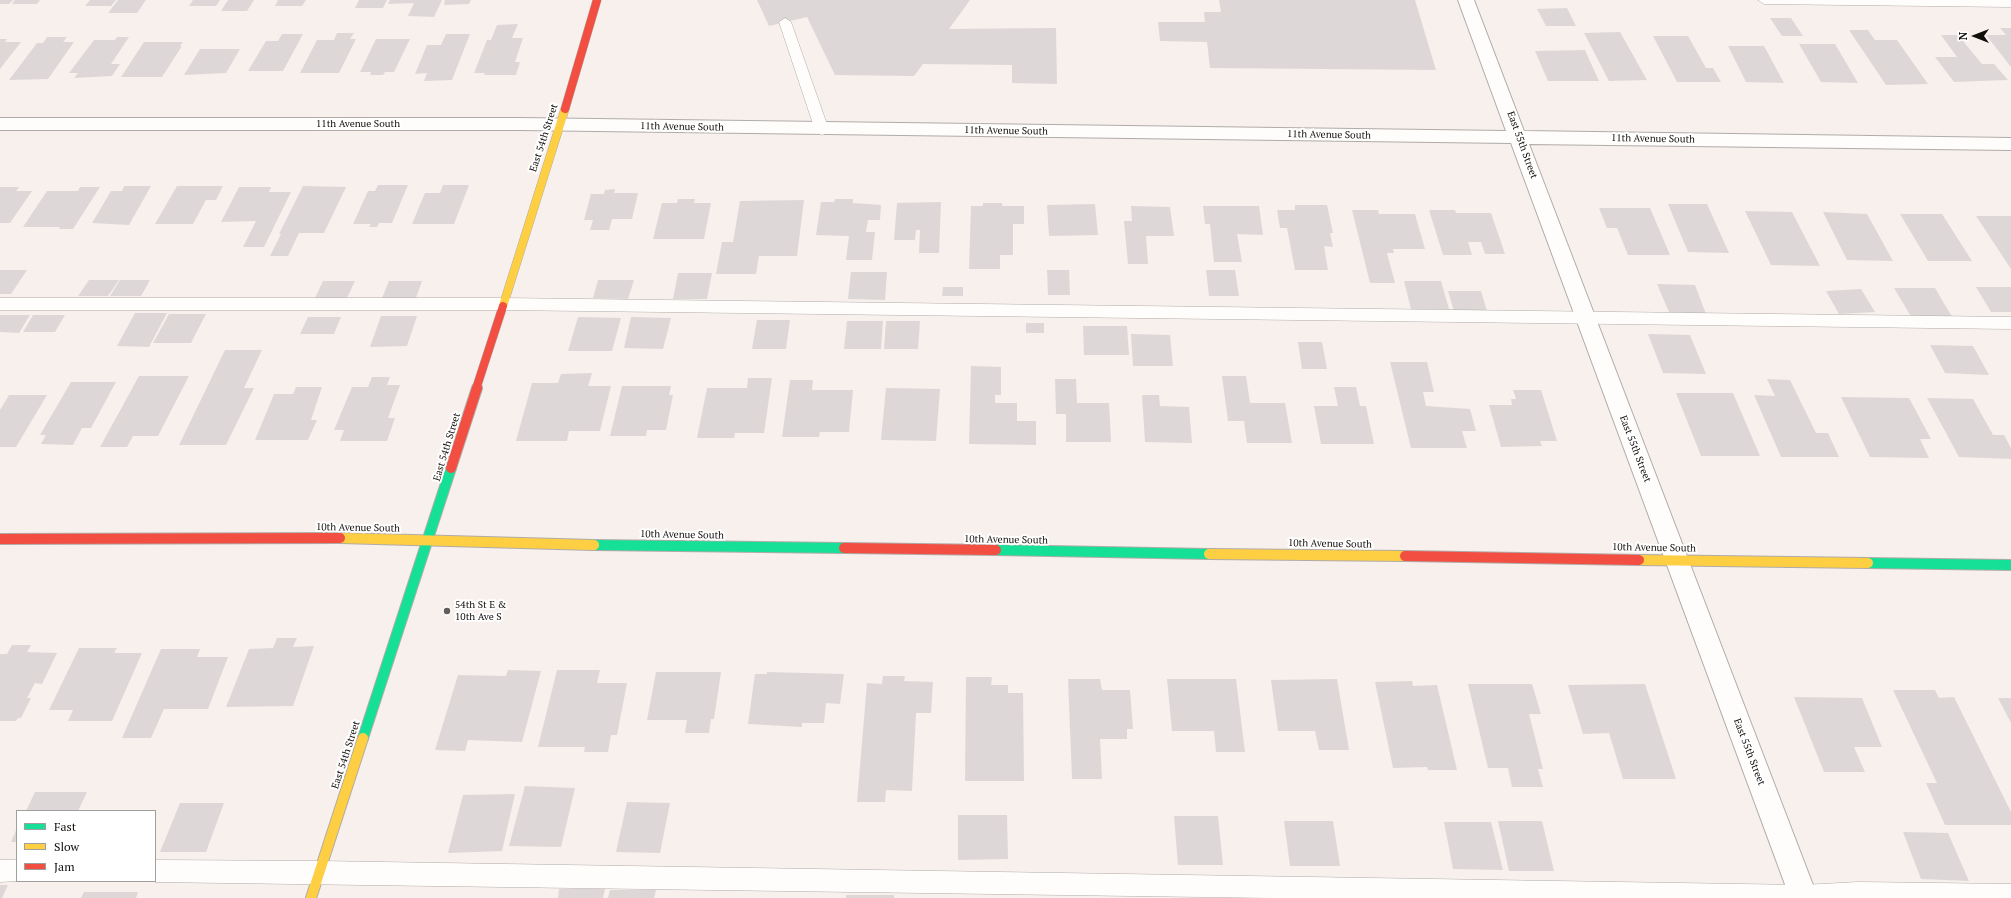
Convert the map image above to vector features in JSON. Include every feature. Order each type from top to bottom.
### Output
[{"type":"street","name":"East 54th Street","points":[[311,898],[428,540],[560,125],[597,0]]},
{"type":"street","name":"East 55th Street","points":[[1466,0],[1519,137],[1585,319],[1804,897]]},
{"type":"street","name":"11th Avenue South","points":[[0,124],[560,125],[822,130],[1519,137],[2011,144]]},
{"type":"street","name":"10th Avenue South","points":[[0,539],[383,538],[475,543],[2011,565]]},
{"type":"lane","points":[[1764,0],[2011,3]]},
{"type":"lane","points":[[786,22],[822,130]]},
{"type":"lane","points":[[0,304],[503,304],[1585,319],[1628,317],[2011,323]]},
{"type":"lane","points":[[0,871],[16,871]]},
{"type":"lane","points":[[156,872],[319,872],[1804,897],[1858,893],[2011,895]]},
{"type":"building","points":[[0,0],[13,0],[9,4],[0,4]]},
{"type":"building","points":[[15,0],[40,0],[37,4],[12,4]]},
{"type":"building","points":[[90,0],[116,0],[111,6],[85,6]]},
{"type":"building","points":[[118,0],[146,0],[137,13],[108,13]]},
{"type":"building","points":[[193,0],[220,0],[216,6],[189,6]]},
{"type":"building","points":[[228,0],[254,0],[247,11],[221,11]]},
{"type":"building","points":[[278,0],[306,0],[302,6],[275,6]]},
{"type":"building","points":[[359,0],[387,0],[383,8],[355,8]]},
{"type":"building","points":[[390,0],[442,0],[434,17],[408,16],[414,3],[388,4]]},
{"type":"building","points":[[445,0],[471,0],[469,4],[444,5]]},
{"type":"building","points":[[757,0],[970,0],[949,29],[1056,28],[1057,84],[1012,83],[1012,65],[923,64],[914,76],[835,75],[807,17],[769,26]]},
{"type":"building","points":[[1219,0],[1415,0],[1436,70],[1210,68],[1207,42],[1160,41],[1158,22],[1205,22],[1204,12],[1221,12]]},
{"type":"building","points":[[1567,8],[1576,26],[1546,26],[1537,9]]},
{"type":"building","points":[[1770,18],[1791,18],[1803,36],[1782,36]]},
{"type":"building","points":[[518,24],[512,38],[523,38],[515,62],[520,62],[516,75],[484,75],[485,73],[474,73],[487,40],[491,40],[497,25]]},
{"type":"building","points":[[2000,28],[2011,28],[2011,67],[1986,35],[2006,35]]},
{"type":"building","points":[[1849,30],[1868,30],[1875,40],[1897,40],[1928,84],[1886,85]]},
{"type":"building","points":[[1620,32],[1647,80],[1609,81],[1584,33]]},
{"type":"building","points":[[337,33],[354,33],[350,39],[356,39],[339,73],[300,73],[317,40],[334,40]]},
{"type":"building","points":[[282,34],[303,34],[283,71],[248,71],[266,41],[278,41]]},
{"type":"building","points":[[446,34],[470,34],[452,80],[424,81],[427,73],[415,74],[427,45],[441,45]]},
{"type":"building","points":[[1941,35],[1958,35],[1982,64],[1994,64],[2008,80],[1954,82],[1935,57],[1957,57]]},
{"type":"building","points":[[1653,36],[1688,36],[1706,68],[1713,68],[1721,82],[1677,82]]},
{"type":"building","points":[[47,37],[67,37],[63,42],[74,42],[48,79],[9,80],[37,43],[43,43]]},
{"type":"building","points":[[117,37],[129,37],[111,64],[120,64],[112,76],[74,78],[78,73],[69,73],[94,40],[115,40]]},
{"type":"building","points":[[0,39],[7,39],[5,42],[21,42],[0,69]]},
{"type":"building","points":[[376,39],[410,39],[394,72],[385,72],[383,75],[370,75],[371,72],[360,72]]},
{"type":"building","points":[[144,42],[183,42],[180,46],[182,46],[162,77],[121,77]]},
{"type":"building","points":[[1799,44],[1835,44],[1858,83],[1821,82]]},
{"type":"building","points":[[1728,46],[1764,46],[1784,83],[1746,82]]},
{"type":"building","points":[[200,49],[240,49],[226,73],[184,75]]},
{"type":"building","points":[[1585,50],[1599,81],[1548,81],[1535,51]]},
{"type":"building","points":[[378,185],[408,185],[392,223],[379,223],[377,227],[369,227],[371,224],[353,224],[368,191],[375,191]]},
{"type":"building","points":[[443,185],[469,185],[454,224],[412,224],[425,193],[440,193]]},
{"type":"building","points":[[124,186],[151,186],[129,225],[92,223],[111,191],[122,191]]},
{"type":"building","points":[[177,186],[223,186],[216,200],[206,200],[193,224],[155,224]]},
{"type":"building","points":[[303,186],[346,187],[324,233],[299,233],[288,256],[270,256],[281,234],[279,234]]},
{"type":"building","points":[[0,187],[19,187],[16,191],[32,191],[10,223],[0,223]]},
{"type":"building","points":[[80,187],[100,187],[73,229],[59,229],[60,227],[23,227],[47,191],[78,191]]},
{"type":"building","points":[[239,187],[271,187],[269,192],[291,192],[264,247],[243,247],[256,221],[221,222]]},
{"type":"building","points":[[615,189],[614,193],[638,193],[632,219],[612,219],[609,230],[590,230],[593,220],[584,220],[591,194],[604,194],[605,190]]},
{"type":"building","points":[[678,199],[695,199],[694,203],[711,203],[704,239],[653,239],[662,203],[677,203]]},
{"type":"building","points":[[835,199],[853,199],[853,203],[881,205],[880,220],[868,220],[866,232],[875,232],[872,260],[846,260],[849,236],[816,235],[821,202],[834,202]]},
{"type":"building","points":[[804,200],[797,256],[759,256],[756,274],[716,274],[722,242],[733,242],[740,201]]},
{"type":"building","points":[[941,202],[939,253],[919,253],[920,230],[916,230],[915,240],[894,240],[897,203]]},
{"type":"building","points":[[983,203],[1002,203],[1002,206],[1024,206],[1024,224],[1013,224],[1013,255],[1000,255],[1000,269],[969,269],[971,206],[983,206]]},
{"type":"building","points":[[1095,204],[1098,235],[1049,236],[1047,205]]},
{"type":"building","points":[[1668,204],[1707,204],[1729,253],[1688,252]]},
{"type":"building","points":[[1295,205],[1327,205],[1333,233],[1330,233],[1333,247],[1324,246],[1328,270],[1295,270],[1287,228],[1280,228],[1277,210],[1295,210]]},
{"type":"building","points":[[1131,206],[1170,207],[1174,236],[1146,236],[1148,264],[1128,264],[1124,221],[1132,221]]},
{"type":"building","points":[[1203,206],[1259,206],[1263,235],[1237,234],[1242,262],[1214,262],[1210,224],[1205,224]]},
{"type":"building","points":[[1599,208],[1650,208],[1670,255],[1628,255],[1617,228],[1607,228]]},
{"type":"building","points":[[1352,210],[1378,210],[1379,214],[1415,214],[1425,249],[1393,249],[1394,253],[1387,253],[1395,283],[1370,283]]},
{"type":"building","points":[[1429,210],[1455,210],[1456,213],[1491,213],[1505,254],[1485,254],[1481,242],[1468,242],[1472,255],[1443,255]]},
{"type":"building","points":[[1745,211],[1792,212],[1820,266],[1771,265]]},
{"type":"building","points":[[1823,212],[1867,214],[1893,261],[1847,260]]},
{"type":"building","points":[[1900,214],[1942,214],[1972,261],[1928,261]]},
{"type":"building","points":[[1976,216],[2011,216],[2011,269]]},
{"type":"building","points":[[0,270],[27,270],[11,294],[0,294]]},
{"type":"building","points":[[1047,270],[1069,270],[1070,295],[1048,295]]},
{"type":"building","points":[[1206,270],[1235,270],[1239,296],[1209,296]]},
{"type":"building","points":[[851,272],[887,272],[885,300],[848,299]]},
{"type":"building","points":[[678,273],[712,273],[707,299],[673,299]]},
{"type":"building","points":[[89,280],[119,280],[108,296],[78,296]]},
{"type":"building","points":[[120,280],[150,280],[141,296],[110,296]]},
{"type":"building","points":[[598,280],[634,280],[628,299],[593,298]]},
{"type":"building","points":[[323,281],[355,281],[347,298],[315,298]]},
{"type":"building","points":[[389,281],[422,281],[416,298],[382,298]]},
{"type":"building","points":[[1404,281],[1441,281],[1449,309],[1411,309]]},
{"type":"building","points":[[1657,284],[1695,285],[1706,314],[1669,312]]},
{"type":"building","points":[[943,287],[963,287],[963,296],[942,296]]},
{"type":"building","points":[[1976,287],[2011,287],[2011,312],[1991,312]]},
{"type":"building","points":[[1894,288],[1935,288],[1954,320],[1913,320]]},
{"type":"building","points":[[1861,289],[1875,312],[1839,314],[1826,291]]},
{"type":"building","points":[[1448,291],[1481,291],[1487,311],[1454,311]]},
{"type":"building","points":[[135,313],[167,313],[149,347],[117,346]]},
{"type":"building","points":[[169,314],[206,314],[191,343],[153,343]]},
{"type":"building","points":[[0,315],[30,315],[19,333],[0,332]]},
{"type":"building","points":[[33,315],[65,315],[55,332],[23,332]]},
{"type":"building","points":[[381,316],[417,316],[407,346],[370,347]]},
{"type":"building","points":[[308,317],[341,317],[334,334],[300,334]]},
{"type":"building","points":[[578,317],[621,318],[612,351],[568,351]]},
{"type":"building","points":[[631,317],[671,318],[663,349],[624,348]]},
{"type":"building","points":[[757,320],[790,320],[786,349],[752,349]]},
{"type":"building","points":[[847,321],[883,321],[881,349],[844,349]]},
{"type":"building","points":[[886,321],[920,321],[918,349],[884,349]]},
{"type":"building","points":[[1026,323],[1044,323],[1044,333],[1026,333]]},
{"type":"building","points":[[1083,326],[1127,326],[1129,355],[1084,355]]},
{"type":"building","points":[[1131,334],[1170,335],[1173,366],[1133,366]]},
{"type":"building","points":[[1648,334],[1690,335],[1706,374],[1663,373]]},
{"type":"building","points":[[1298,342],[1322,342],[1327,369],[1302,369]]},
{"type":"building","points":[[1930,345],[1973,346],[1989,375],[1945,373]]},
{"type":"building","points":[[225,350],[262,350],[244,388],[254,388],[226,445],[179,445]]},
{"type":"building","points":[[1390,362],[1427,362],[1434,392],[1423,392],[1426,406],[1470,409],[1476,431],[1462,431],[1467,448],[1411,448]]},
{"type":"building","points":[[971,366],[1001,367],[1001,395],[995,395],[995,403],[1017,403],[1017,421],[1036,421],[1036,445],[969,444]]},
{"type":"building","points":[[592,373],[588,386],[611,386],[600,431],[569,431],[567,441],[516,441],[532,383],[558,383],[561,374]]},
{"type":"building","points":[[139,376],[189,376],[158,436],[133,436],[127,447],[100,447]]},
{"type":"building","points":[[1222,376],[1246,376],[1250,403],[1285,403],[1292,443],[1247,443],[1244,421],[1228,421]]},
{"type":"building","points":[[372,377],[390,377],[387,385],[400,385],[388,418],[395,418],[387,441],[340,441],[344,430],[334,430],[352,387],[368,387]]},
{"type":"building","points":[[748,378],[772,378],[764,433],[735,433],[734,438],[697,438],[707,388],[747,388]]},
{"type":"building","points":[[1055,379],[1076,379],[1077,403],[1109,403],[1111,442],[1066,442],[1066,414],[1056,414]]},
{"type":"building","points":[[1767,379],[1790,380],[1816,433],[1828,433],[1839,457],[1781,457],[1754,395],[1775,396]]},
{"type":"building","points":[[790,380],[813,380],[812,390],[853,390],[849,432],[820,432],[819,437],[782,437]]},
{"type":"building","points":[[71,382],[116,382],[91,428],[82,428],[73,445],[41,444],[46,435],[40,435]]},
{"type":"building","points":[[622,386],[671,386],[669,395],[673,395],[666,430],[647,430],[646,436],[610,436]]},
{"type":"building","points":[[296,387],[322,387],[311,420],[317,420],[308,440],[255,440],[274,394],[293,394]]},
{"type":"building","points":[[1334,387],[1356,387],[1360,406],[1366,406],[1374,444],[1321,444],[1314,406],[1338,406]]},
{"type":"building","points":[[886,388],[940,389],[936,441],[881,440]]},
{"type":"building","points":[[1513,390],[1541,390],[1557,441],[1540,441],[1542,446],[1501,447],[1489,405],[1512,405],[1511,399],[1516,399]]},
{"type":"building","points":[[1676,393],[1733,393],[1760,456],[1701,456]]},
{"type":"building","points":[[9,395],[47,395],[16,447],[0,447],[0,410]]},
{"type":"building","points":[[1142,395],[1159,395],[1160,406],[1189,407],[1192,443],[1145,442]]},
{"type":"building","points":[[1841,397],[1909,398],[1931,439],[1920,439],[1929,458],[1870,457]]},
{"type":"building","points":[[1927,398],[1973,399],[1993,435],[2004,435],[2011,448],[2011,459],[1959,457]]},
{"type":"building","points":[[277,638],[297,638],[293,647],[314,646],[293,706],[226,707],[249,649],[273,648]]},
{"type":"building","points":[[12,645],[31,645],[27,652],[57,653],[42,684],[35,683],[27,698],[31,698],[21,718],[18,718],[16,721],[0,721],[0,654],[7,654]]},
{"type":"building","points":[[79,648],[117,648],[114,653],[142,653],[112,721],[68,721],[73,710],[49,710]]},
{"type":"building","points":[[161,649],[200,649],[197,657],[228,657],[208,709],[164,709],[151,738],[122,738]]},
{"type":"building","points":[[508,670],[541,671],[522,742],[468,740],[465,751],[435,750],[458,675],[506,676]]},
{"type":"building","points":[[557,670],[600,670],[597,683],[627,683],[617,735],[611,735],[608,752],[584,752],[585,747],[538,747]]},
{"type":"building","points":[[656,672],[721,672],[714,719],[711,719],[709,733],[685,733],[687,720],[647,720]]},
{"type":"building","points":[[767,672],[844,674],[840,704],[826,703],[824,723],[802,723],[802,727],[748,724],[755,674],[767,674]]},
{"type":"building","points":[[883,676],[905,676],[904,681],[933,682],[931,713],[916,713],[912,791],[886,790],[885,802],[857,802],[867,683],[882,684]]},
{"type":"building","points":[[966,677],[992,677],[991,685],[1008,685],[1008,693],[1023,693],[1024,781],[965,781]]},
{"type":"building","points":[[1068,679],[1100,679],[1102,690],[1130,690],[1133,729],[1127,729],[1127,739],[1100,739],[1102,779],[1072,779]]},
{"type":"building","points":[[1167,679],[1236,679],[1245,752],[1216,752],[1214,731],[1172,731]]},
{"type":"building","points":[[1337,679],[1349,750],[1319,750],[1315,731],[1278,731],[1271,680]]},
{"type":"building","points":[[1412,681],[1413,686],[1437,685],[1457,770],[1428,770],[1427,767],[1393,768],[1375,682]]},
{"type":"building","points":[[1468,684],[1532,684],[1541,714],[1529,714],[1543,769],[1538,769],[1543,787],[1512,787],[1508,768],[1488,768]]},
{"type":"building","points":[[1645,684],[1676,779],[1623,779],[1609,733],[1583,734],[1568,685]]},
{"type":"building","points":[[1893,690],[1935,690],[1939,698],[1954,697],[2011,812],[2011,825],[1945,825],[1926,783],[1937,783]]},
{"type":"building","points":[[1794,697],[1862,698],[1882,747],[1854,747],[1865,772],[1824,772]]},
{"type":"building","points":[[1998,698],[2011,698],[2011,723]]},
{"type":"building","points":[[525,786],[575,788],[561,847],[509,846]]},
{"type":"building","points":[[35,792],[87,792],[78,810],[26,810]]},
{"type":"building","points":[[515,794],[502,851],[448,853],[463,795]]},
{"type":"building","points":[[627,802],[670,803],[660,853],[616,852]]},
{"type":"building","points":[[180,803],[224,803],[206,852],[160,852]]},
{"type":"building","points":[[958,815],[1007,815],[1008,859],[958,860]]},
{"type":"building","points":[[1174,816],[1218,816],[1223,865],[1178,865]]},
{"type":"building","points":[[1284,821],[1333,821],[1340,866],[1290,866]]},
{"type":"building","points":[[1498,821],[1542,821],[1554,871],[1509,871]]},
{"type":"building","points":[[1444,822],[1491,822],[1503,870],[1453,869]]},
{"type":"building","points":[[16,830],[16,842],[11,842]]},
{"type":"building","points":[[1903,832],[1948,833],[1969,881],[1921,879]]},
{"type":"building","points":[[0,885],[8,885],[2,898],[0,898]]},
{"type":"building","points":[[559,889],[605,889],[603,898],[558,898]]},
{"type":"building","points":[[610,890],[656,890],[654,898],[608,898]]},
{"type":"building","points":[[84,892],[138,892],[136,898],[81,898]]},
{"type":"building","points":[[846,895],[894,895],[894,898],[846,898]]},
{"type":"traffic: fast","points":[[363,738],[451,468]]},
{"type":"traffic: fast","points":[[594,545],[844,548]]},
{"type":"traffic: fast","points":[[996,550],[1209,554]]},
{"type":"traffic: fast","points":[[1868,563],[2011,565]]},
{"type":"traffic: slow","points":[[503,306],[565,109]]},
{"type":"traffic: slow","points":[[340,538],[594,545]]},
{"type":"traffic: slow","points":[[1209,554],[1405,556]]},
{"type":"traffic: slow","points":[[1639,560],[1868,563]]},
{"type":"traffic: slow","points":[[311,898],[363,738]]},
{"type":"traffic: jam","points":[[565,109],[597,0]]},
{"type":"traffic: jam","points":[[451,468],[503,306]]},
{"type":"traffic: jam","points":[[0,539],[340,538]]},
{"type":"traffic: jam","points":[[844,548],[996,550]]},
{"type":"traffic: jam","points":[[1405,556],[1639,560]]},
{"type":"place","name":"54th St E & 10th Ave S","points":[[447,611]]}]
